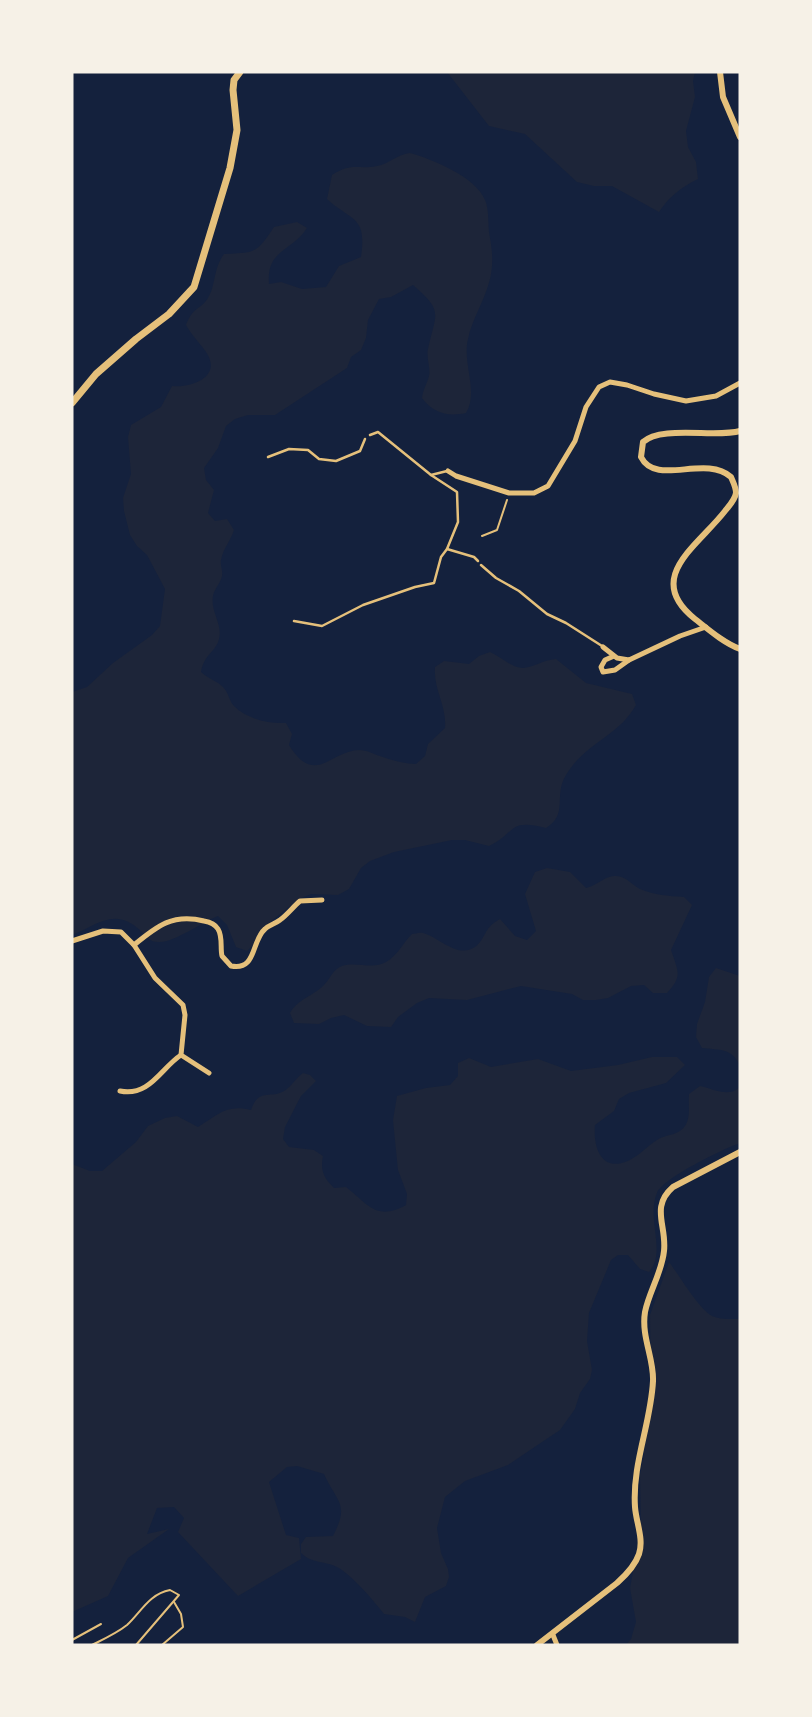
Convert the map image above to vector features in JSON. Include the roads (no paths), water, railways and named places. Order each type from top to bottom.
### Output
[{"type":"main road","points":[[72,403],[96,374],[169,314],[194,287],[230,168],[237,130],[233,89],[234,80],[240,72]]},
{"type":"street","points":[[720,72],[723,97],[740,137]]},
{"type":"street","points":[[448,471],[509,493],[528,494],[548,486],[575,440],[586,407],[598,387],[610,382],[627,384],[654,394],[686,401],[716,396],[740,383]]},
{"type":"street","points":[[740,430],[732,433],[681,432],[650,437],[641,447],[643,462],[654,469],[715,468],[725,472],[735,486],[733,501],[678,565],[674,577],[674,595],[678,604],[706,627],[740,649]]},
{"type":"street","points":[[614,656],[605,660],[601,667],[603,672],[615,670],[629,660],[706,627]]},
{"type":"street","points":[[604,647],[614,656],[629,660]]},
{"type":"street","points":[[134,945],[150,932],[173,920],[184,917],[196,919],[217,927],[222,956],[232,966],[241,967],[251,959],[260,934],[265,929],[279,921],[300,901],[322,900]]},
{"type":"street","points":[[72,941],[112,930],[121,932],[134,945],[155,978],[183,1005],[185,1015],[181,1055]]},
{"type":"street","points":[[181,1055],[209,1073]]},
{"type":"street","points":[[120,1091],[130,1093],[149,1084],[161,1076],[181,1055]]},
{"type":"street","points":[[537,1645],[629,1572],[640,1553],[635,1483],[653,1381],[645,1340],[645,1313],[664,1254],[665,1238],[660,1204],[673,1187],[740,1152]]},
{"type":"street","points":[[553,1634],[556,1645]]},
{"type":"lane","points":[[294,621],[323,626],[363,606],[434,583],[441,558],[458,522],[457,492],[431,475],[378,432],[370,435]]},
{"type":"lane","points":[[268,457],[289,449],[308,450],[318,458],[335,461],[360,451],[365,439]]},
{"type":"lane","points":[[431,475],[448,471]]},
{"type":"lane","points":[[447,550],[474,557],[496,578],[519,591],[547,614],[604,647]]}]
